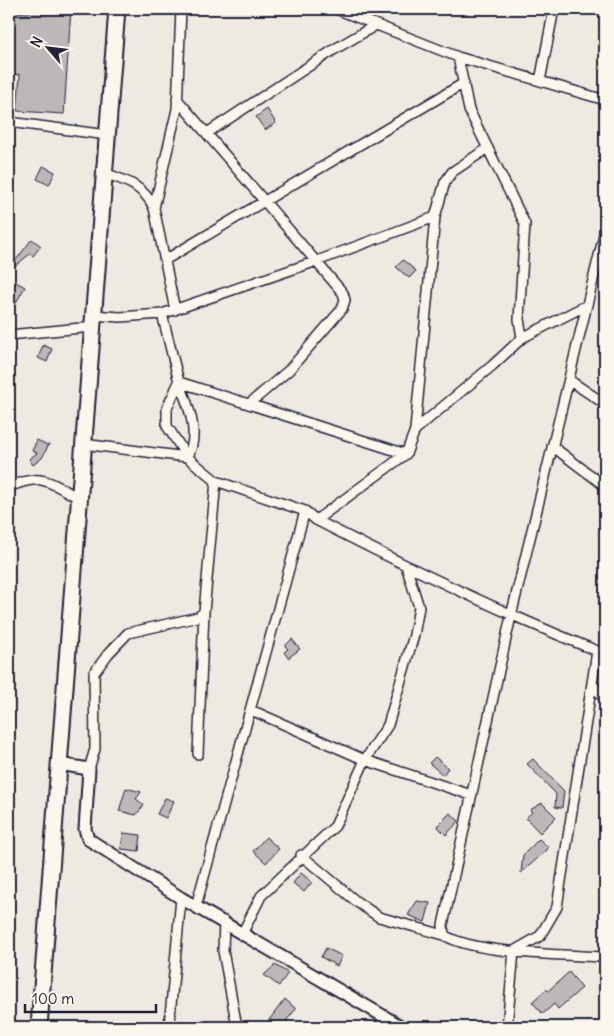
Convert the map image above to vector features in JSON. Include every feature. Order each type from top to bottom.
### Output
[{"type":"highway","points":[[39,1027],[117,9]]},
{"type":"street","points":[[154,208],[175,121],[180,9]]},
{"type":"street","points":[[336,9],[458,57],[605,100]]},
{"type":"street","points":[[540,81],[554,9]]},
{"type":"street","points":[[207,133],[335,49],[376,25]]},
{"type":"street","points":[[458,57],[469,110],[524,224],[519,319],[522,338]]},
{"type":"street","points":[[165,260],[464,83]]},
{"type":"street","points":[[177,99],[317,261],[342,293],[345,300],[342,309],[289,370],[249,404]]},
{"type":"street","points":[[9,122],[107,135]]},
{"type":"street","points":[[316,520],[406,454],[416,430],[435,217],[445,182],[452,172],[488,148]]},
{"type":"street","points":[[104,173],[129,181],[150,199],[154,208],[175,310]]},
{"type":"street","points":[[9,335],[120,317],[162,314],[317,261],[435,217]]},
{"type":"street","points":[[444,935],[443,925],[511,616],[605,231]]},
{"type":"street","points":[[416,430],[522,338],[587,305]]},
{"type":"street","points":[[162,314],[180,382],[189,406],[193,431],[192,450],[187,457]]},
{"type":"street","points":[[568,380],[605,404]]},
{"type":"street","points":[[180,382],[406,454]]},
{"type":"street","points":[[180,382],[166,408],[167,426],[187,457],[216,481],[305,511],[316,520],[406,566],[511,616],[601,653],[592,684],[557,907],[540,936],[514,951]]},
{"type":"street","points":[[83,444],[187,457]]},
{"type":"street","points":[[552,446],[605,486]]},
{"type":"street","points":[[9,487],[27,479],[38,478],[79,498]]},
{"type":"street","points":[[198,754],[204,612],[216,481]]},
{"type":"street","points":[[196,906],[305,511]]},
{"type":"street","points":[[243,932],[261,896],[301,855],[335,826],[365,760],[388,725],[414,635],[419,607],[406,566]]},
{"type":"street","points":[[204,612],[198,616],[128,633],[108,654],[94,673],[95,749],[89,769],[85,829],[88,839],[181,898],[243,932],[402,1027]]},
{"type":"street","points":[[592,684],[605,699]]},
{"type":"street","points":[[251,710],[365,760],[471,795]]},
{"type":"street","points":[[59,764],[89,769]]},
{"type":"street","points":[[301,855],[379,917],[444,935],[455,942],[514,951],[605,957]]},
{"type":"street","points":[[169,1027],[181,898]]},
{"type":"street","points":[[224,921],[223,951],[237,1027]]},
{"type":"street","points":[[507,1027],[514,951]]},
{"type":"building","points":[[30,9],[71,9],[64,114],[17,111],[20,75],[9,73],[9,12],[29,13]]},
{"type":"building","points":[[267,109],[276,123],[265,130],[256,117]]},
{"type":"building","points":[[43,166],[55,172],[49,185],[37,179]]},
{"type":"building","points":[[32,239],[41,246],[33,256],[30,254],[15,266],[13,264]]},
{"type":"building","points":[[403,260],[416,271],[409,278],[396,267]]},
{"type":"building","points":[[16,282],[25,287],[9,315],[9,294]]},
{"type":"building","points":[[43,345],[52,349],[47,362],[38,358]]},
{"type":"building","points":[[37,440],[47,445],[49,444],[42,458],[33,465],[29,459],[37,453],[32,451]]},
{"type":"building","points":[[292,639],[300,649],[288,658],[284,652],[288,649],[285,646]]},
{"type":"building","points":[[435,757],[448,768],[443,775],[429,763]]},
{"type":"building","points":[[533,759],[564,791],[562,808],[555,807],[556,794],[527,764]]},
{"type":"building","points":[[126,788],[141,792],[136,799],[144,805],[136,815],[119,811]]},
{"type":"building","points":[[165,798],[174,801],[166,818],[157,814]]},
{"type":"building","points":[[542,803],[556,817],[540,833],[526,818],[532,812],[530,810]]},
{"type":"building","points":[[450,813],[459,821],[446,835],[437,826]]},
{"type":"building","points":[[123,833],[141,835],[139,851],[121,849]]},
{"type":"building","points":[[266,837],[279,849],[266,863],[253,851]]},
{"type":"building","points":[[539,839],[548,847],[547,850],[521,873],[523,855]]},
{"type":"building","points":[[301,873],[312,882],[304,892],[293,883]]},
{"type":"building","points":[[417,901],[430,903],[425,922],[408,915]]},
{"type":"building","points":[[326,948],[342,956],[337,966],[321,957]]},
{"type":"building","points":[[275,965],[288,973],[279,986],[264,975]]},
{"type":"building","points":[[569,972],[582,988],[558,1009],[554,1004],[543,1014],[532,1002],[546,989],[548,991]]},
{"type":"building","points":[[285,999],[296,1009],[283,1027],[277,1027],[269,1020]]}]
